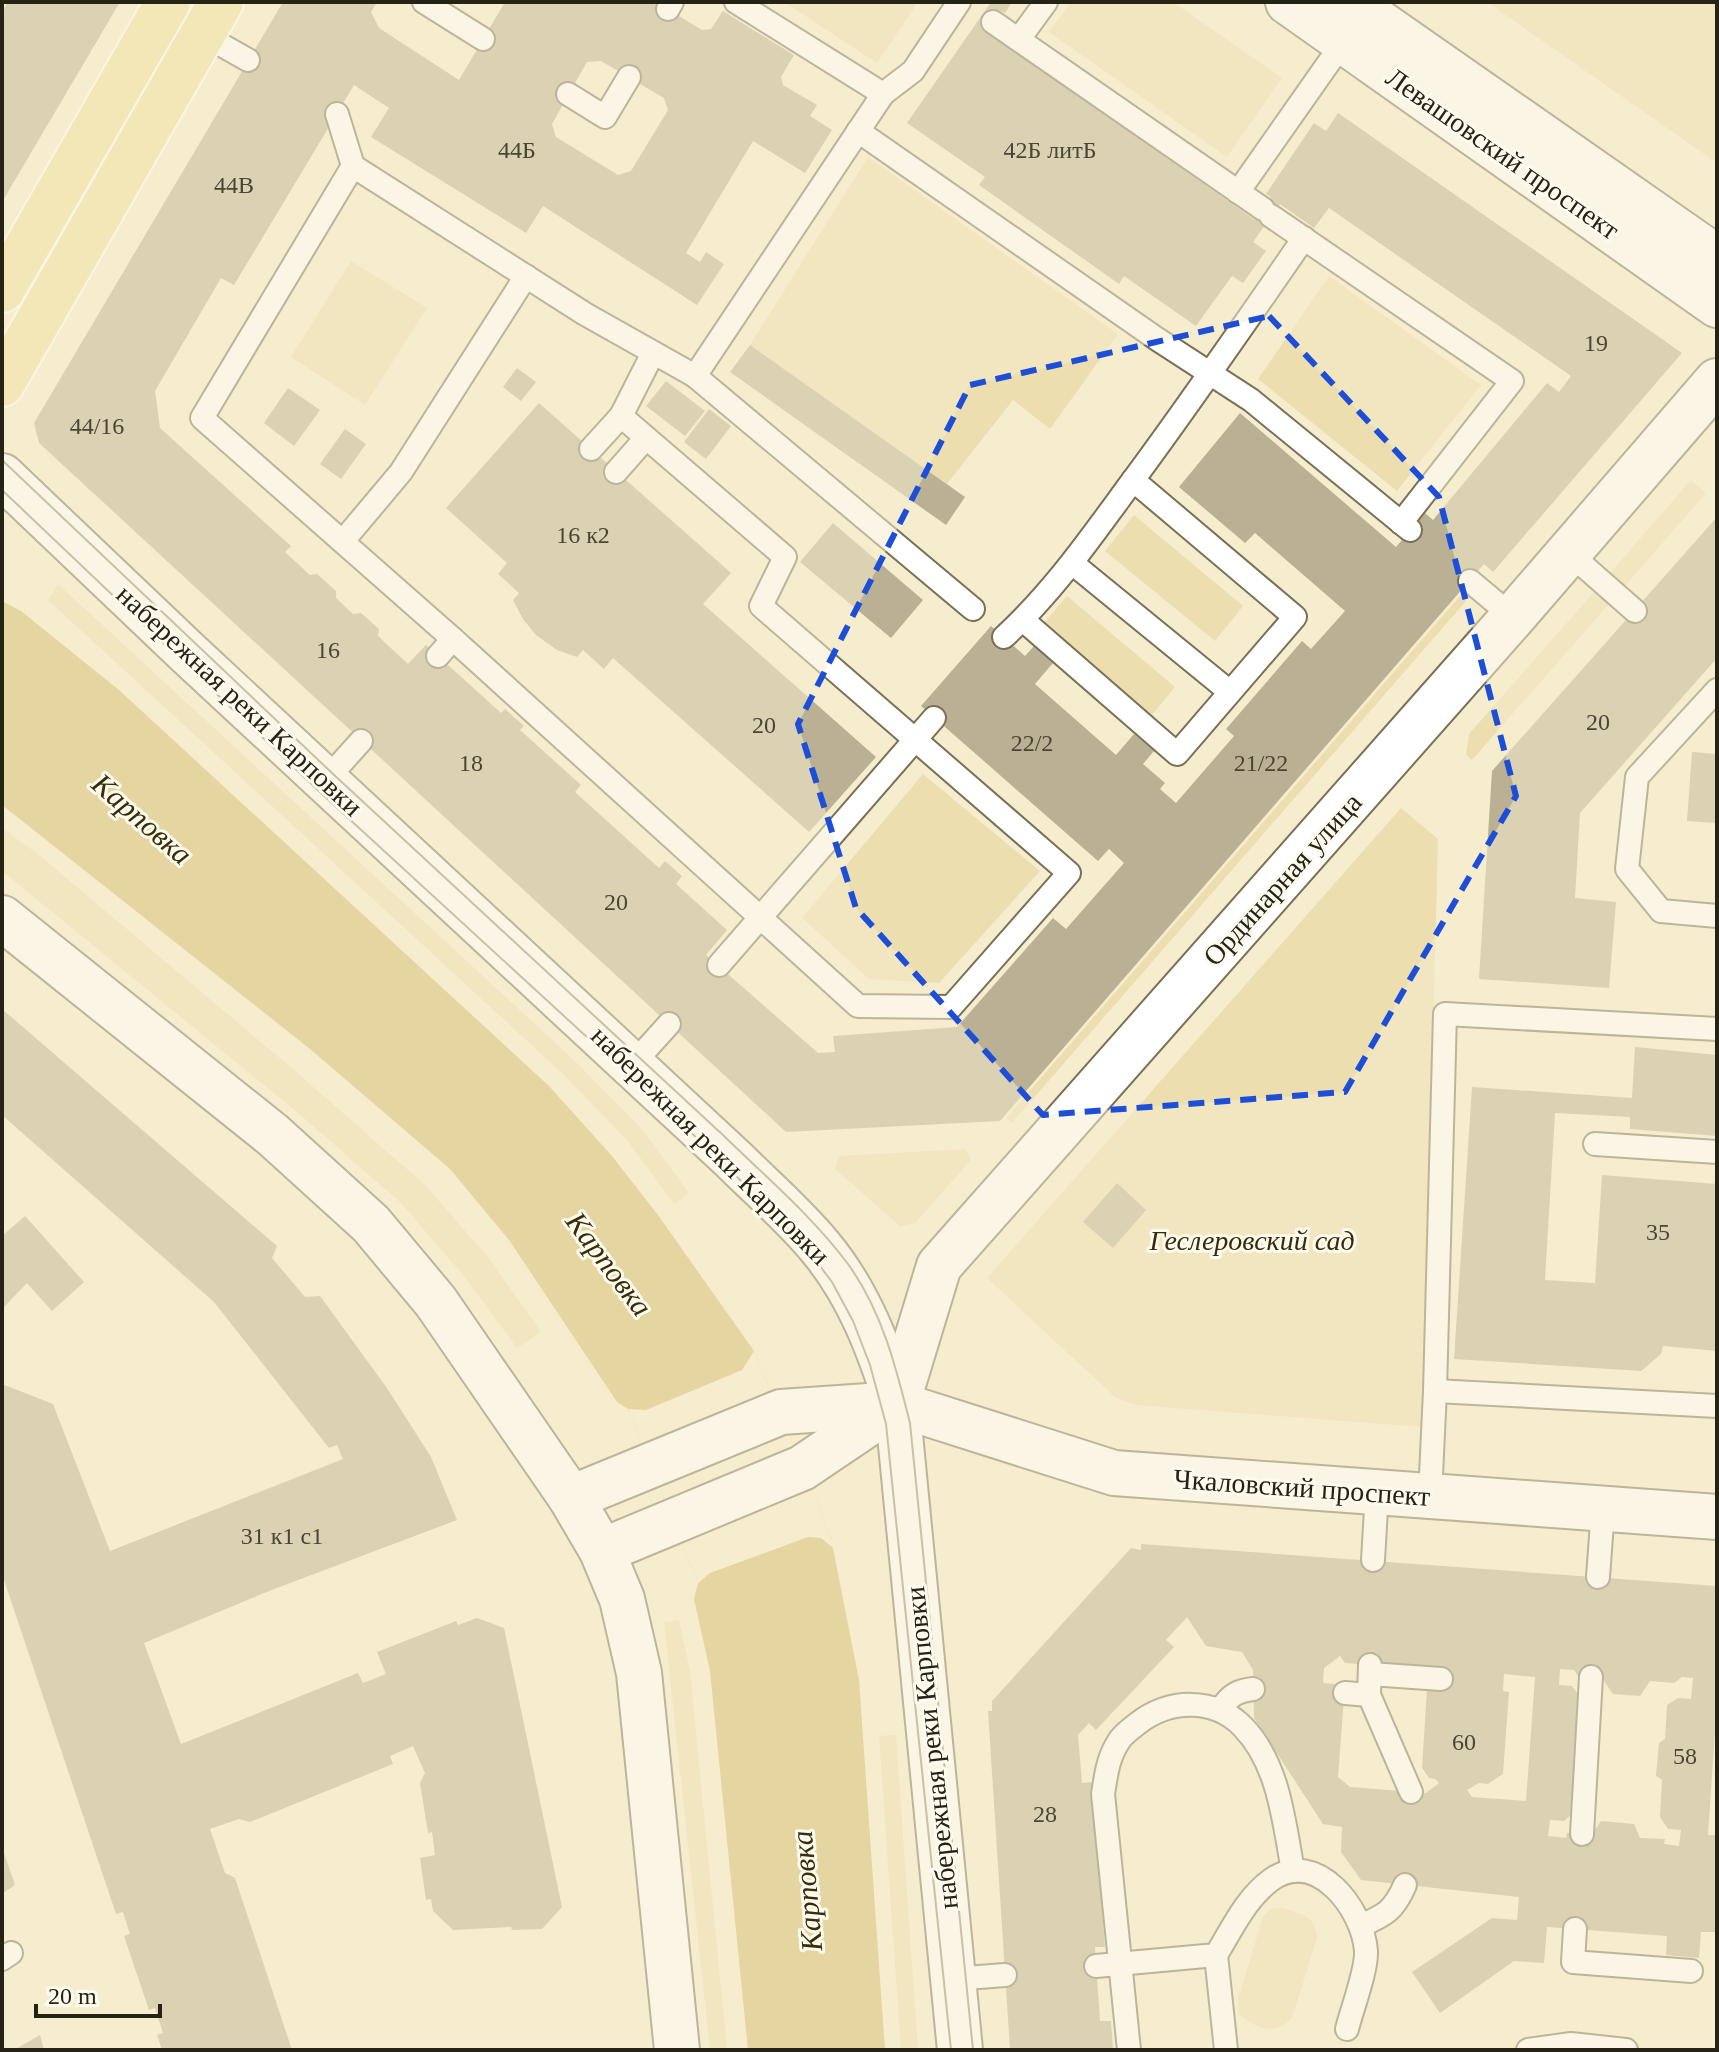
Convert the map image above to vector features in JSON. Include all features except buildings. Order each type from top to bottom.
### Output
[{"type":"main road","points":[[2,290],[168,2]]},
{"type":"main road","points":[[2,384],[212,18]]},
{"type":"street","name":"Левашовский проспект","points":[[1288,2],[1347,22],[1717,258]]},
{"type":"street","name":"Левашовский проспект","points":[[1347,22],[1717,305]]},
{"type":"street","name":"Ординарная улица","points":[[897,1404],[939,1266],[1513,617],[1717,381]]},
{"type":"street","name":"набережная реки Карповки","points":[[2,476],[733,1159],[820,1246],[840,1273],[866,1318],[897,1404],[960,2050]]},
{"type":"street","points":[[2,918],[273,1135],[371,1224],[436,1302],[571,1498],[602,1551],[622,1599],[639,1673],[677,2050]]},
{"type":"street","points":[[571,1498],[781,1412],[897,1404]]},
{"type":"street","points":[[602,1551],[802,1468],[897,1404]]},
{"type":"street","name":"Чкаловский проспект","points":[[897,1404],[1114,1473],[1717,1517]]},
{"type":"lane","points":[[424,2],[483,39]]},
{"type":"lane","points":[[736,2],[883,94]]},
{"type":"lane","points":[[1019,39],[1046,2]]},
{"type":"lane","points":[[695,376],[858,131],[883,94],[913,71],[975,10],[1512,381],[1405,526],[1251,400],[858,131]]},
{"type":"lane","points":[[212,18],[248,60]]},
{"type":"lane","points":[[1238,192],[1347,22]]},
{"type":"lane","points":[[568,94],[605,117],[629,77]]},
{"type":"lane","points":[[337,114],[353,166],[526,276],[695,376],[973,609]]},
{"type":"lane","points":[[353,166],[202,418],[343,541],[446,648],[858,1006],[951,1007],[1069,873],[761,606],[785,557],[621,416]]},
{"type":"lane","points":[[1004,637],[1023,620],[1072,563],[1210,374],[1304,238]]},
{"type":"lane","points":[[343,541],[401,472],[526,276]]},
{"type":"lane","points":[[591,449],[621,416],[653,353]]},
{"type":"lane","points":[[616,472],[646,438]]},
{"type":"lane","points":[[1023,620],[1177,754],[1295,617],[1133,480]]},
{"type":"lane","points":[[1569,553],[1635,611]]},
{"type":"lane","points":[[1072,563],[1230,692]]},
{"type":"lane","points":[[1470,581],[1513,617]]},
{"type":"lane","points":[[1713,682],[1637,777],[1627,869],[1661,911],[1717,916]]},
{"type":"lane","points":[[719,965],[934,718]]},
{"type":"lane","points":[[325,781],[361,741]]},
{"type":"lane","points":[[1430,1496],[1445,1014],[1717,1029]]},
{"type":"lane","points":[[632,1065],[669,1024]]},
{"type":"lane","points":[[1595,1144],[1717,1152]]},
{"type":"lane","points":[[1435,1391],[1717,1406]]},
{"type":"lane","points":[[1373,1560],[1377,1492]]},
{"type":"lane","points":[[1598,1577],[1603,1509]]},
{"type":"lane","points":[[1582,1834],[1591,1677]]},
{"type":"lane","points":[[1370,1678],[1411,1792]]},
{"type":"lane","points":[[1345,1693],[1370,1678],[1441,1679]]},
{"type":"lane","points":[[1221,1709],[1229,1697],[1239,1691],[1253,1689]]},
{"type":"lane","points":[[1129,2050],[1103,1794],[1107,1764],[1120,1738],[1142,1720],[1170,1707],[1194,1704],[1221,1709],[1244,1727],[1269,1767],[1293,1871]]},
{"type":"lane","points":[[1226,2050],[1216,1955],[1254,1894],[1273,1878],[1293,1871],[1321,1877],[1344,1895],[1362,1925],[1366,1954],[1347,2029]]},
{"type":"lane","points":[[1362,1925],[1382,1917],[1397,1904],[1405,1885]]},
{"type":"lane","points":[[1575,1929],[1573,1962],[1691,1971]]},
{"type":"lane","points":[[1096,1966],[1216,1955]]},
{"type":"lane","points":[[953,1979],[1005,1975]]},
{"type":"lane","points":[[1528,2050],[1571,2044],[1626,2050]]},
{"type":"highlighted area","points":[[1269,316],[1439,497],[1516,796],[1345,1092],[1043,1115],[856,908],[798,724],[970,385]]},
{"type":"green space","points":[[784,2],[918,2],[877,63]]},
{"type":"green space","points":[[1071,2],[1173,2],[1282,78],[1227,157],[1049,32]]},
{"type":"green space","points":[[1487,2],[1717,2],[1717,163]]},
{"type":"green space","points":[[868,157],[1118,334],[1050,429],[1013,400],[947,484],[750,345]]},
{"type":"green space","points":[[351,261],[427,308],[365,405],[291,357]]},
{"type":"green space","points":[[1329,276],[1481,385],[1397,491],[1258,379]]},
{"type":"green space","points":[[1691,480],[1706,493],[1625,586],[1610,573]]},
{"type":"green space","points":[[1134,515],[1243,606],[1215,641],[1105,551]]},
{"type":"green space","points":[[58,584],[575,1061],[641,1128],[689,1193],[674,1204],[627,1140],[563,1074],[48,600]]},
{"type":"green space","points":[[1594,592],[1609,604],[1472,760],[1466,755],[1469,734]]},
{"type":"green space","points":[[1067,596],[1175,687],[1152,715],[1044,623]]},
{"type":"green space","points":[[1460,596],[1466,601],[1012,1123],[1006,1118]]},
{"type":"green space","points":[[923,774],[1040,871],[939,983],[869,979],[802,918]]},
{"type":"green space","name":"Геслеровский сад","points":[[1401,808],[1438,839],[1423,1427],[1136,1405],[1115,1397],[987,1278]]},
{"type":"green space","points":[[2,828],[39,855],[294,1070],[425,1185],[488,1257],[541,1332],[517,1348],[464,1276],[401,1203],[297,1112],[2,871]]},
{"type":"green space","points":[[966,1149],[971,1160],[915,1223],[900,1226],[835,1169],[839,1156]]},
{"type":"green space","points":[[679,1620],[690,1671],[727,2050],[710,2050],[664,1622]]},
{"type":"green space","points":[[896,1735],[918,2050],[901,2050],[879,1736]]},
{"type":"green space","points":[[1282,1908],[1311,1920],[1317,1938],[1292,2018],[1272,2029],[1259,2027],[1239,2014],[1238,1999],[1263,1917],[1271,1909]]},
{"type":"water","name":"Карповка","points":[[2,601],[21,611],[119,690],[549,1086],[612,1156],[658,1215],[754,1351],[833,1548],[859,1680],[885,2050],[748,2050],[710,1671],[694,1599],[698,1583],[628,1409],[617,1402],[509,1240],[450,1169],[310,1049],[2,805]]},
{"type":"pier","points":[[754,1351],[833,1548],[821,1538],[808,1537],[710,1573],[698,1583],[628,1409],[646,1410],[742,1370]]},
{"type":"tram line","points":[[2,460],[332,773],[724,1136],[820,1230],[860,1282],[879,1320],[910,1423],[973,2050]]},
{"type":"tram line","points":[[2,490],[322,794],[710,1150],[811,1254],[832,1282],[853,1321],[870,1365],[886,1424],[951,2050]]}]
